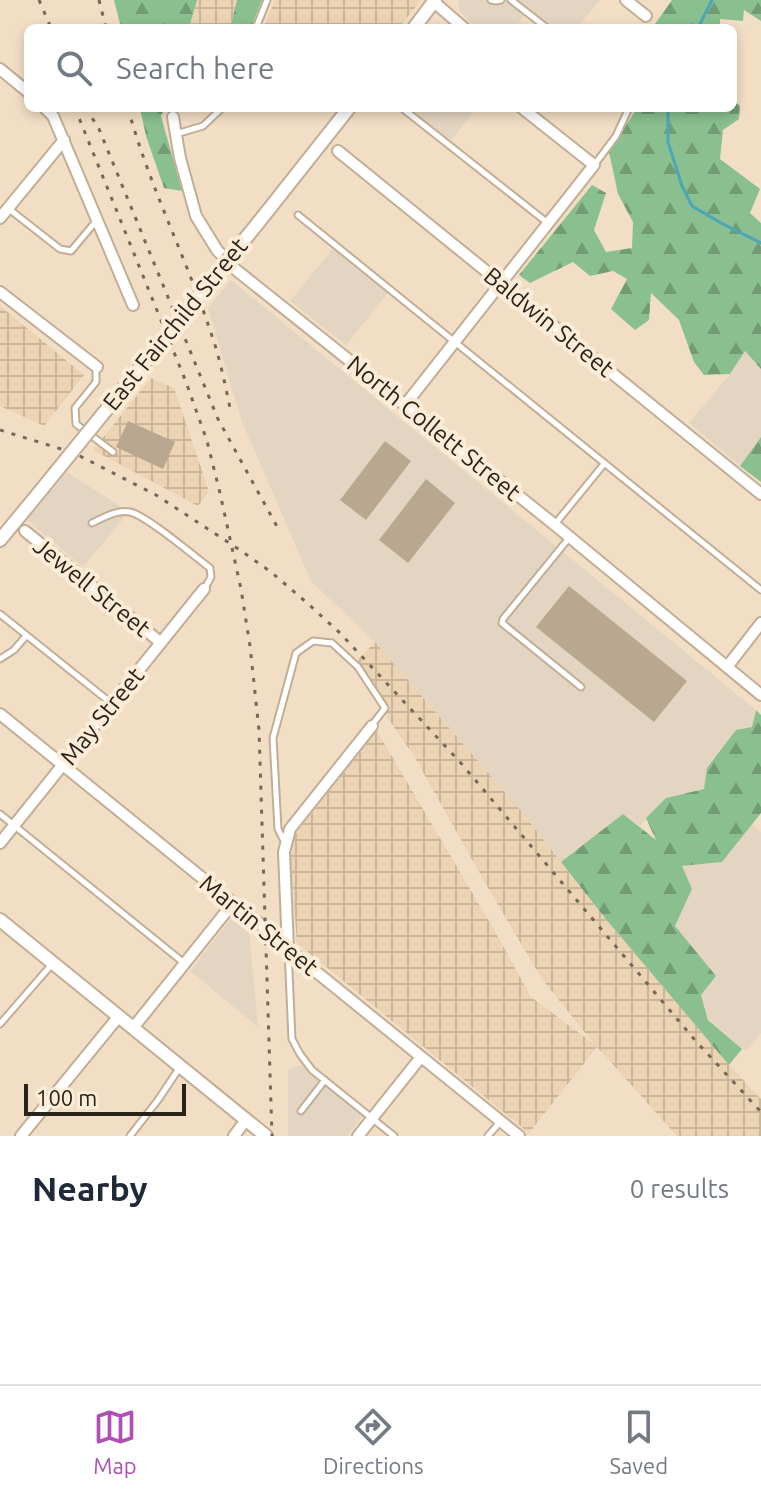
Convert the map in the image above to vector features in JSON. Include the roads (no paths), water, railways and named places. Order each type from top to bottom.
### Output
[{"type":"street","points":[[626,0],[646,16]]},
{"type":"street","points":[[417,24],[435,1],[460,24]]},
{"type":"street","points":[[0,69],[24,89]]},
{"type":"street","points":[[49,112],[64,140],[133,305]]},
{"type":"street","name":"East Fairchild Street","points":[[0,540],[346,112]]},
{"type":"street","points":[[405,405],[594,165],[527,112]]},
{"type":"street","name":"North Collett Street","points":[[173,117],[180,158],[196,216],[217,250],[235,269],[555,525],[761,695]]},
{"type":"street","points":[[0,218],[64,140]]},
{"type":"street","name":"Baldwin Street","points":[[338,151],[761,494]]},
{"type":"street","points":[[0,292],[97,367]]},
{"type":"street","name":"Jewell Street","points":[[25,531],[160,642]]},
{"type":"street","name":"May Street","points":[[0,843],[204,589]]},
{"type":"street","points":[[727,667],[761,623]]},
{"type":"street","name":"Martin Street","points":[[0,714],[519,1136]]},
{"type":"street","points":[[288,949],[284,852],[290,829],[372,726]]},
{"type":"street","points":[[133,1028],[233,903]]},
{"type":"street","points":[[0,920],[266,1136]]},
{"type":"street","points":[[21,1136],[119,1016]]},
{"type":"street","points":[[358,1136],[421,1057]]},
{"type":"street","points":[[234,1136],[246,1120]]},
{"type":"lane","points":[[258,24],[267,0]]},
{"type":"lane","points":[[491,0],[501,0]]},
{"type":"lane","points":[[511,0],[542,24]]},
{"type":"lane","points":[[176,134],[203,126],[218,112]]},
{"type":"lane","points":[[407,112],[549,224]]},
{"type":"lane","points":[[594,165],[616,136],[627,112]]},
{"type":"lane","points":[[8,208],[60,249],[71,251],[97,220]]},
{"type":"lane","points":[[298,215],[761,590]]},
{"type":"lane","points":[[97,367],[96,382],[75,408],[76,424],[113,452]]},
{"type":"lane","points":[[555,525],[604,464]]},
{"type":"lane","points":[[92,523],[114,513],[129,512],[144,519],[210,568],[211,577],[204,589]]},
{"type":"lane","points":[[570,538],[502,623],[581,687]]},
{"type":"lane","points":[[0,614],[111,703]]},
{"type":"lane","points":[[0,659],[14,650],[26,636]]},
{"type":"lane","points":[[286,846],[278,829],[273,738],[296,653],[313,641],[332,643],[358,667],[385,708],[372,726]]},
{"type":"lane","points":[[0,814],[184,963]]},
{"type":"lane","points":[[288,949],[292,1039],[306,1063],[394,1136]]},
{"type":"lane","points":[[0,1024],[53,963]]},
{"type":"lane","points":[[130,1136],[181,1067]]},
{"type":"lane","points":[[301,1111],[325,1080]]},
{"type":"lane","points":[[488,1136],[500,1121]]},
{"type":"waterway","points":[[700,24],[712,0]]},
{"type":"waterway","points":[[668,112],[668,142],[692,206],[761,243]]},
{"type":"railway","points":[[39,0],[49,24]]},
{"type":"railway","points":[[99,0],[105,24]]},
{"type":"railway","points":[[77,112],[207,441],[241,589],[259,730],[272,1136]]},
{"type":"railway","points":[[88,112],[99,129],[218,419],[280,532]]},
{"type":"railway","points":[[129,112],[146,166],[212,336],[230,408]]},
{"type":"railway","points":[[0,430],[74,453],[156,495],[271,572],[306,602],[340,633],[460,762],[694,1039],[761,1112]]}]
